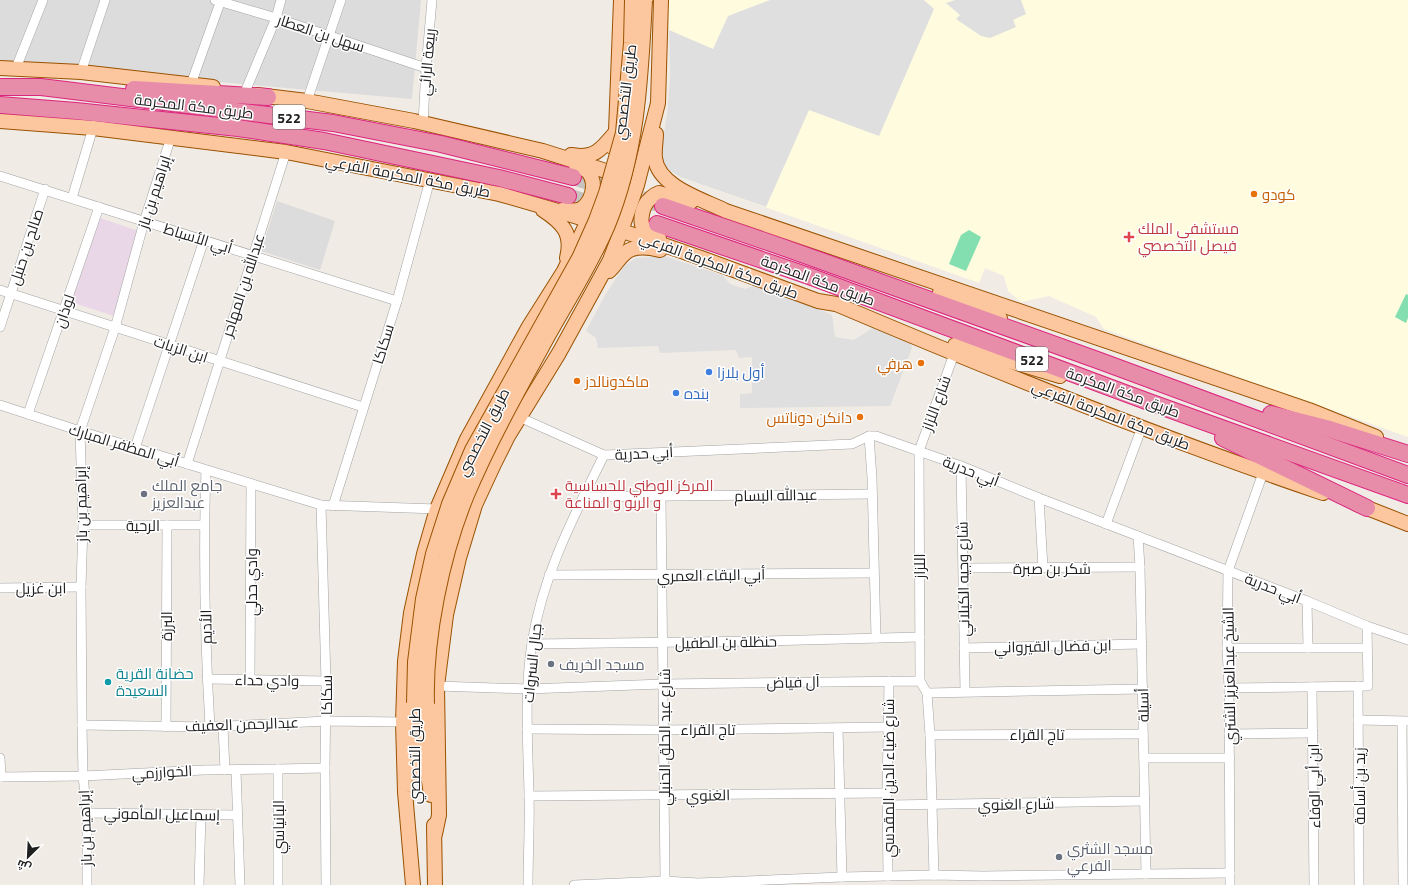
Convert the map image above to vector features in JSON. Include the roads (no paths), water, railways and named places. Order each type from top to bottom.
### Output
[{"type":"highway","name":"طريق مكة المكرمة","points":[[0,87],[41,87],[333,123],[441,144],[573,177]]},
{"type":"highway","points":[[41,87],[129,88],[268,97]]},
{"type":"highway","name":"طريق مكة المكرمة","points":[[0,106],[21,106],[76,111],[238,128],[324,141],[499,178],[568,196]]},
{"type":"highway","name":"طريق مكة المكرمة","points":[[663,206],[1100,360],[1408,475]]},
{"type":"highway","name":"طريق مكة المكرمة","points":[[656,224],[809,276],[1149,402],[1408,495]]},
{"type":"highway","points":[[1181,390],[1326,428],[1408,454]]},
{"type":"highway","points":[[1149,402],[1367,508]]},
{"type":"main road","points":[[414,885],[405,792],[403,722],[405,661],[410,613],[424,554],[437,509],[467,439],[528,328],[564,271],[599,194],[616,131],[621,0]]},
{"type":"main road","name":"طريق التخصصي","points":[[435,885],[435,834],[421,704],[414,662],[423,599],[433,554],[449,504],[472,450],[579,258],[606,193],[622,133],[631,43],[632,0]]},
{"type":"main road","name":"طريق التخصصي","points":[[414,885],[421,704],[427,691],[430,642],[437,596],[455,529],[467,495],[487,451],[548,336],[596,252],[617,202],[626,172],[639,101],[645,0]]},
{"type":"main road","points":[[661,0],[655,159],[661,173],[674,186],[726,211]]},
{"type":"main road","points":[[0,68],[81,72],[191,84],[268,97],[307,101],[422,123],[542,151],[606,171],[618,184],[623,196],[621,231]]},
{"type":"main road","points":[[0,83],[41,87]]},
{"type":"main road","points":[[616,131],[622,140],[628,144],[635,144],[639,142],[658,104]]},
{"type":"main road","points":[[435,834],[438,815],[437,686],[446,615],[459,558],[475,505],[494,464],[520,417],[559,353],[610,260],[637,185],[658,104]]},
{"type":"main road","points":[[76,111],[286,152]]},
{"type":"main road","name":"طريق مكة المكرمة الفرعي","points":[[0,121],[93,128],[286,152],[499,194],[621,231],[704,259],[818,301],[836,304],[954,354],[1142,427],[1263,473],[1367,508],[1408,524]]},
{"type":"main road","points":[[542,151],[580,156],[594,154],[605,145],[616,131]]},
{"type":"main road","points":[[530,203],[563,210],[573,211],[581,209],[588,202],[594,186],[589,174],[585,170],[542,151]]},
{"type":"main road","points":[[704,259],[686,248],[647,234],[642,226],[642,215],[644,206],[651,197],[659,193],[726,211],[1309,410],[1408,449]]},
{"type":"main road","points":[[530,203],[551,216],[567,234],[569,252],[564,271]]},
{"type":"main road","points":[[598,282],[624,254],[634,248],[653,248],[704,259]]},
{"type":"main road","points":[[839,249],[1100,360]]},
{"type":"main road","points":[[836,304],[969,350],[1149,402]]},
{"type":"street","points":[[16,68],[43,0]]},
{"type":"street","points":[[81,72],[105,0]]},
{"type":"street","points":[[245,92],[282,0]]},
{"type":"street","points":[[307,101],[340,0]]},
{"type":"street","name":"ربيعة الرائي","points":[[422,123],[432,0]]},
{"type":"street","points":[[191,84],[219,1]]},
{"type":"street","name":"سهل بن العطار","points":[[219,1],[276,18],[426,68]]},
{"type":"street","points":[[72,198],[93,128]]},
{"type":"street","name":"إبراهيم بن باز","points":[[87,885],[87,813],[83,776],[82,725],[81,587],[83,526],[80,431],[115,328],[144,222],[171,137]]},
{"type":"street","name":"عبدالله بن المهاجر","points":[[186,464],[286,152]]},
{"type":"street","name":"أبي الأسباط","points":[[0,176],[396,301]]},
{"type":"street","name":"سكاكا","points":[[333,506],[396,301],[430,180]]},
{"type":"street","name":"صالح بن حنبل","points":[[0,327],[45,190]]},
{"type":"street","name":"لوذان","points":[[28,414],[99,207]]},
{"type":"street","points":[[135,448],[204,240]]},
{"type":"street","name":"ابن الزيات","points":[[0,290],[363,407]]},
{"type":"street","name":"شارع اللزاز","points":[[919,451],[954,354]]},
{"type":"street","name":"أبي المظفر المبارك","points":[[0,405],[321,505],[437,509]]},
{"type":"street","name":"أبي حدرية","points":[[520,417],[604,455],[852,444],[869,436],[876,436],[961,466],[1038,498],[1228,570],[1367,626],[1408,640]]},
{"type":"street","points":[[1106,524],[1142,427]]},
{"type":"street","points":[[869,436],[876,638]]},
{"type":"street","name":"اللزاز","points":[[919,451],[920,681]]},
{"type":"street","name":"جبال السروات","points":[[528,885],[529,796],[527,729],[528,688],[532,644],[537,617],[549,576],[567,530],[604,455]]},
{"type":"street","name":"شارع وجيه الكيلاني","points":[[961,466],[965,692]]},
{"type":"street","name":"الأديم","points":[[206,470],[204,525],[207,679],[210,727]]},
{"type":"street","name":"الشيخ عبدالعزيز الشتري","points":[[1230,885],[1230,734],[1227,648],[1228,570],[1263,473]]},
{"type":"street","name":"وادي حدلي","points":[[250,680],[251,484]]},
{"type":"street","name":"عبدالله البسام","points":[[584,497],[872,494]]},
{"type":"street","name":"شارع عبد الحلق الحنبلي","points":[[661,496],[665,881]]},
{"type":"street","points":[[1038,498],[1043,568]]},
{"type":"street","name":"سكاكا","points":[[321,505],[326,681],[326,885]]},
{"type":"street","name":"الرحية","points":[[83,526],[204,525]]},
{"type":"street","name":"البرزة","points":[[166,727],[167,526]]},
{"type":"street","name":"أسيلة","points":[[1138,536],[1142,644],[1146,874]]},
{"type":"street","name":"شكر بن صبرة","points":[[964,568],[1140,567]]},
{"type":"street","name":"أبي البقاء العمري","points":[[549,576],[874,573]]},
{"type":"street","name":"ابن غزيل","points":[[0,588],[81,587]]},
{"type":"street","points":[[1307,601],[1308,648]]},
{"type":"street","points":[[1229,688],[1368,686],[1367,626]]},
{"type":"street","name":"حنظلة بن الطفيل","points":[[532,644],[663,643],[920,637]]},
{"type":"street","name":"ابن فضال القيرواني","points":[[964,648],[1142,644]]},
{"type":"street","points":[[1227,648],[1367,648]]},
{"type":"street","name":"وادي حداء","points":[[207,679],[326,681]]},
{"type":"street","name":"شارع ضياء الدين المقدسي","points":[[888,876],[887,793],[889,681]]},
{"type":"street","points":[[920,681],[927,693],[930,735],[934,875]]},
{"type":"street","name":"آل فياض","points":[[437,686],[528,688],[663,684],[920,681]]},
{"type":"street","name":"زيد بن أسامة","points":[[1358,686],[1359,885]]},
{"type":"street","name":"ابن أبي الوفاء","points":[[1312,687],[1314,885]]},
{"type":"street","points":[[927,693],[1143,689]]},
{"type":"street","points":[[1358,720],[1405,722],[1403,885]]},
{"type":"street","name":"عبدالرحمن العفيف","points":[[82,725],[210,727],[326,721],[403,722]]},
{"type":"street","points":[[210,727],[223,727],[225,770]]},
{"type":"street","points":[[838,728],[842,877]]},
{"type":"street","name":"تاج القراء","points":[[527,729],[663,730],[889,728]]},
{"type":"street","points":[[1230,734],[1313,733]]},
{"type":"street","name":"تاج القراء","points":[[930,735],[1143,734]]},
{"type":"street","points":[[0,758],[0,777]]},
{"type":"street","points":[[1144,758],[1230,758]]},
{"type":"street","name":"الخوارزمي","points":[[0,777],[83,776],[204,770],[325,768]]},
{"type":"street","name":"البانياسي","points":[[278,769],[278,885]]},
{"type":"street","points":[[236,770],[240,885]]},
{"type":"street","name":"الغنوي","points":[[529,796],[887,793]]},
{"type":"street","name":"شارع الغنوي","points":[[888,805],[1145,801]]},
{"type":"street","name":"إسماعيل المأموني","points":[[87,813],[237,815]]},
{"type":"street","points":[[199,885],[201,815]]},
{"type":"street","points":[[574,885],[665,881],[698,884],[786,882],[842,877],[934,875],[983,880],[1146,874],[1230,873]]},
{"type":"tunnel","points":[[573,177],[661,205]]},
{"type":"tunnel","points":[[568,196],[601,207]]},
{"type":"place","name":"كودو","points":[[1254,194]]},
{"type":"place","name":"مستشفى الملك فيصل التخصصي","points":[[1129,237]]},
{"type":"place","name":"هرفي","points":[[921,363]]},
{"type":"place","name":"أول بلازا","points":[[709,372]]},
{"type":"place","name":"ماكدونالدز","points":[[577,381]]},
{"type":"place","name":"بنده","points":[[676,393]]},
{"type":"place","name":"دانكن دوناتس","points":[[860,417]]},
{"type":"place","name":"جامع الملك عبدالعزيز","points":[[144,494]]},
{"type":"place","name":"المركز الوطني للحساسية و الربو و المناعة","points":[[556,494]]},
{"type":"place","name":"مسجد الخريف","points":[[551,664]]},
{"type":"place","name":"حضانة القرية السعيدة","points":[[108,682]]},
{"type":"place","name":"مسجد الشثري الفرعي","points":[[1059,857]]}]
